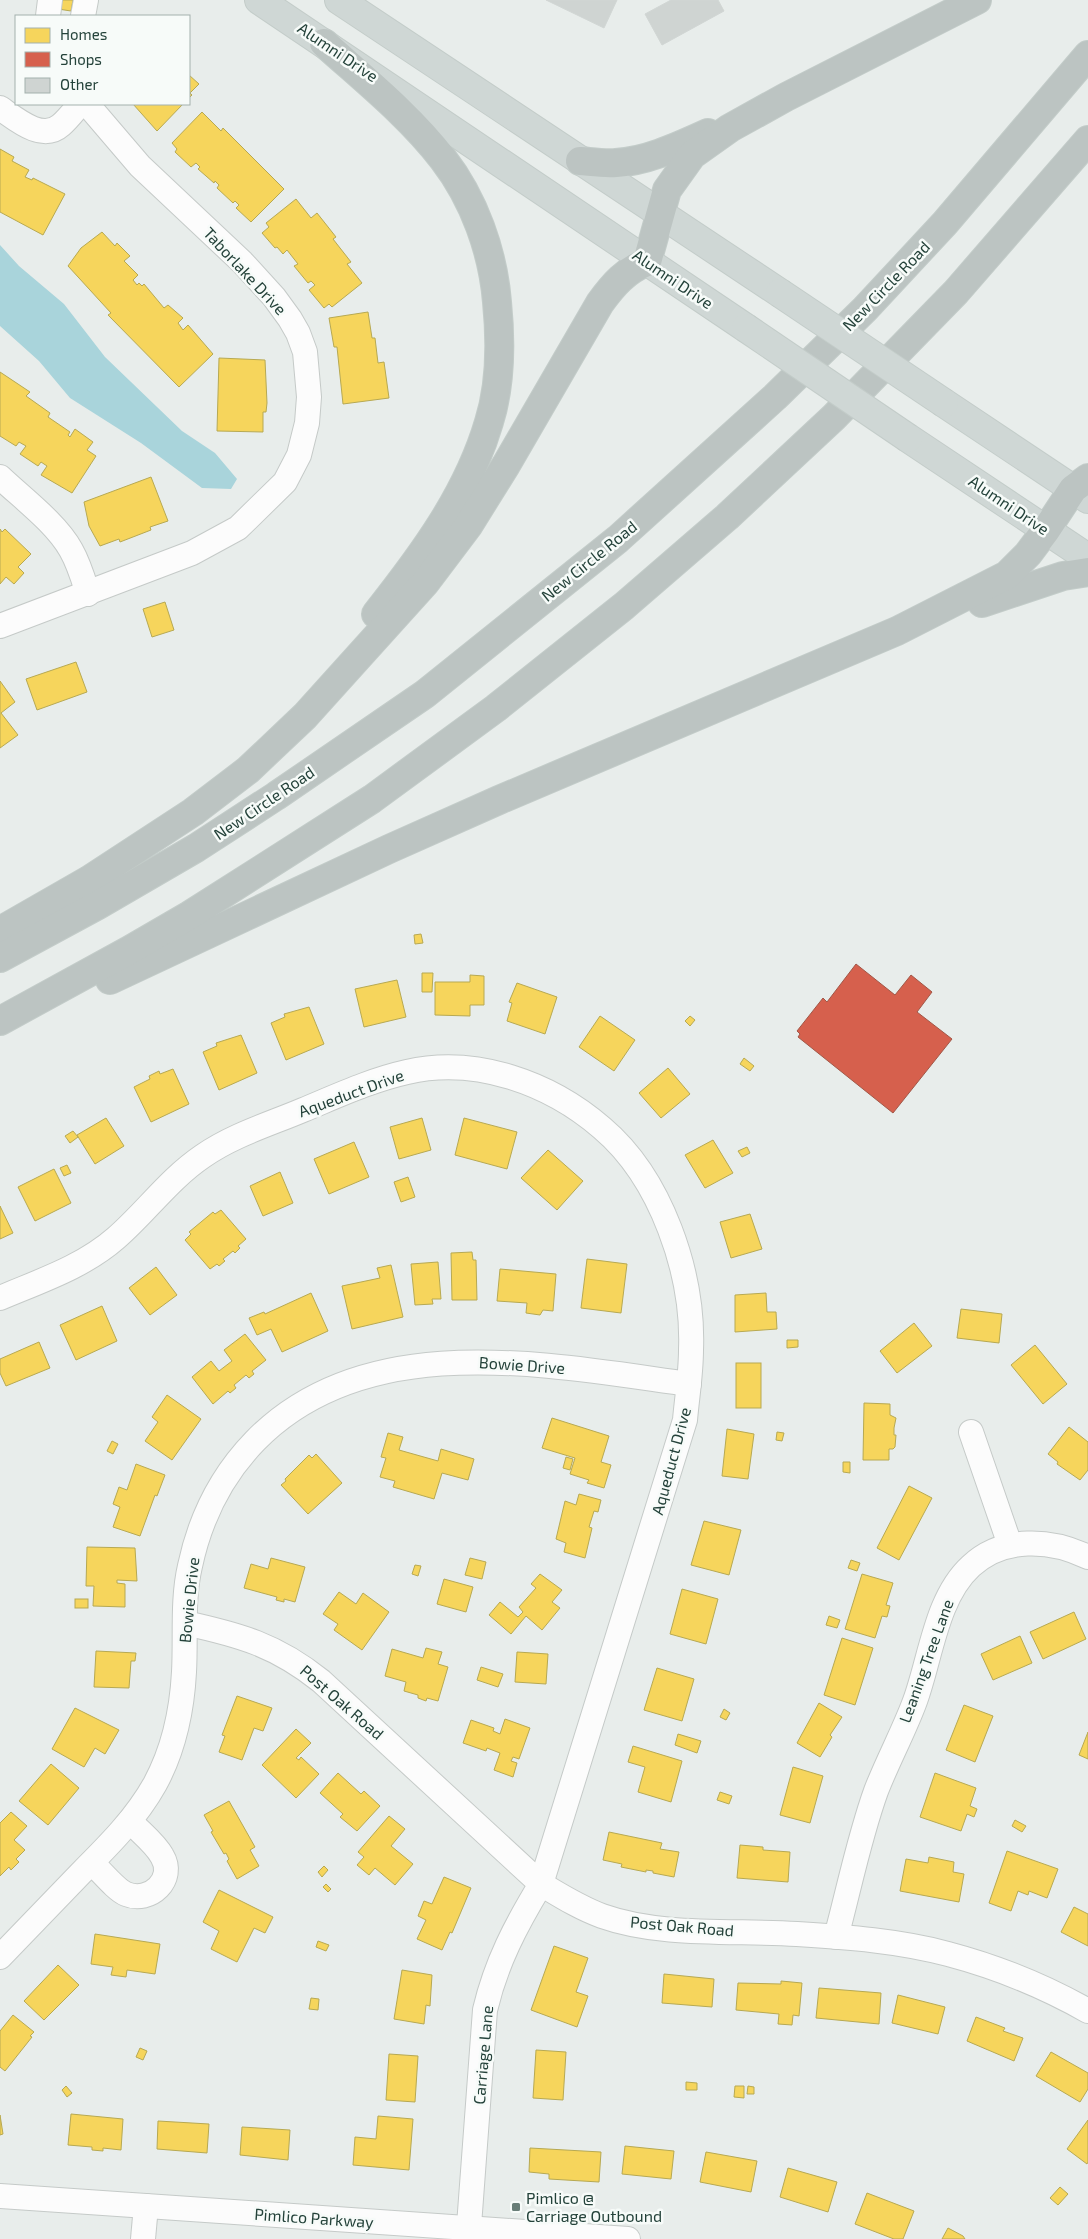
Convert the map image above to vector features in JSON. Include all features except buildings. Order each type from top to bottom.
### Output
[{"type":"highway","points":[[0,930],[89,880],[193,812],[248,770],[305,716],[425,582],[468,526],[506,465],[600,303],[614,284],[627,273],[647,262],[667,190],[692,155],[730,128],[976,0]]},
{"type":"highway","points":[[225,787],[346,652],[380,610],[437,530],[466,482],[490,421],[500,357],[496,282],[489,252],[469,203],[444,160],[420,133],[324,43]]},
{"type":"highway","name":"New Circle Road","points":[[0,958],[98,905],[196,848],[276,796],[424,694],[618,540],[775,397],[866,309],[957,210],[1088,55]]},
{"type":"highway","points":[[580,161],[615,163],[634,161],[676,147],[763,110]]},
{"type":"highway","points":[[0,1021],[190,915],[372,798],[496,708],[624,606],[727,517],[834,417],[962,285],[1088,140]]},
{"type":"highway","points":[[0,1031],[474,811],[898,631],[1007,576],[1028,554],[1046,530],[1083,488]]},
{"type":"highway","points":[[898,631],[1063,576],[1088,572]]},
{"type":"main road","name":"Alumni Drive","points":[[259,0],[1088,558]]},
{"type":"main road","points":[[339,0],[580,161],[660,212],[944,403],[1083,488]]},
{"type":"street","points":[[48,15],[50,0]]},
{"type":"street","points":[[84,15],[86,0]]},
{"type":"street","points":[[0,108],[32,129],[46,131],[60,126],[79,105]]},
{"type":"street","name":"Taborlake Drive","points":[[0,626],[192,553],[238,528],[285,482],[299,455],[305,438],[309,397],[306,352],[298,333],[274,297],[242,262],[140,166],[88,105]]},
{"type":"street","points":[[0,477],[58,533],[70,548],[80,566],[88,594]]},
{"type":"street","name":"Aqueduct Drive","points":[[0,1298],[53,1276],[94,1255],[115,1238],[183,1170],[205,1154],[241,1135],[380,1078],[410,1071],[472,1069],[508,1076],[554,1094],[585,1114],[612,1136],[635,1162],[656,1196],[681,1267],[688,1304],[692,1348],[689,1384],[685,1420],[676,1454],[541,1884]]},
{"type":"street","name":"Bowie Drive","points":[[0,1957],[130,1822],[156,1783],[176,1733],[181,1708],[189,1568],[202,1522],[222,1483],[245,1451],[273,1422],[307,1398],[352,1380],[398,1368],[476,1362],[595,1371],[689,1384]]},
{"type":"street","points":[[972,1432],[1010,1545]]},
{"type":"street","name":"Leaning Tree Lane","points":[[836,1937],[858,1850],[876,1793],[894,1746],[915,1701],[948,1596],[958,1579],[972,1565],[992,1552],[1010,1545],[1057,1545],[1088,1557]]},
{"type":"street","name":"Post Oak Road","points":[[185,1623],[235,1634],[271,1648],[300,1664],[321,1680],[541,1884],[576,1905],[603,1916],[639,1925],[672,1929],[836,1937],[916,1947],[948,1954],[1025,1979],[1088,2011]]},
{"type":"street","points":[[92,1863],[125,1894],[138,1898],[150,1894],[160,1887],[165,1878],[163,1856],[130,1822]]},
{"type":"street","name":"Carriage Lane","points":[[468,2234],[485,2010],[500,1959],[515,1928],[541,1884]]},
{"type":"street","name":"Pimlico Parkway","points":[[0,2196],[146,2206],[468,2234],[628,2239]]},
{"type":"street","points":[[143,2239],[146,2206]]},
{"type":"water","points":[[0,245],[19,266],[64,304],[105,357],[182,431],[215,453],[237,479],[231,489],[202,488],[141,443],[70,398],[39,361],[0,326]]},
{"type":"place","name":"Pimlico @ Carriage Outbound","points":[[516,2207]]}]
